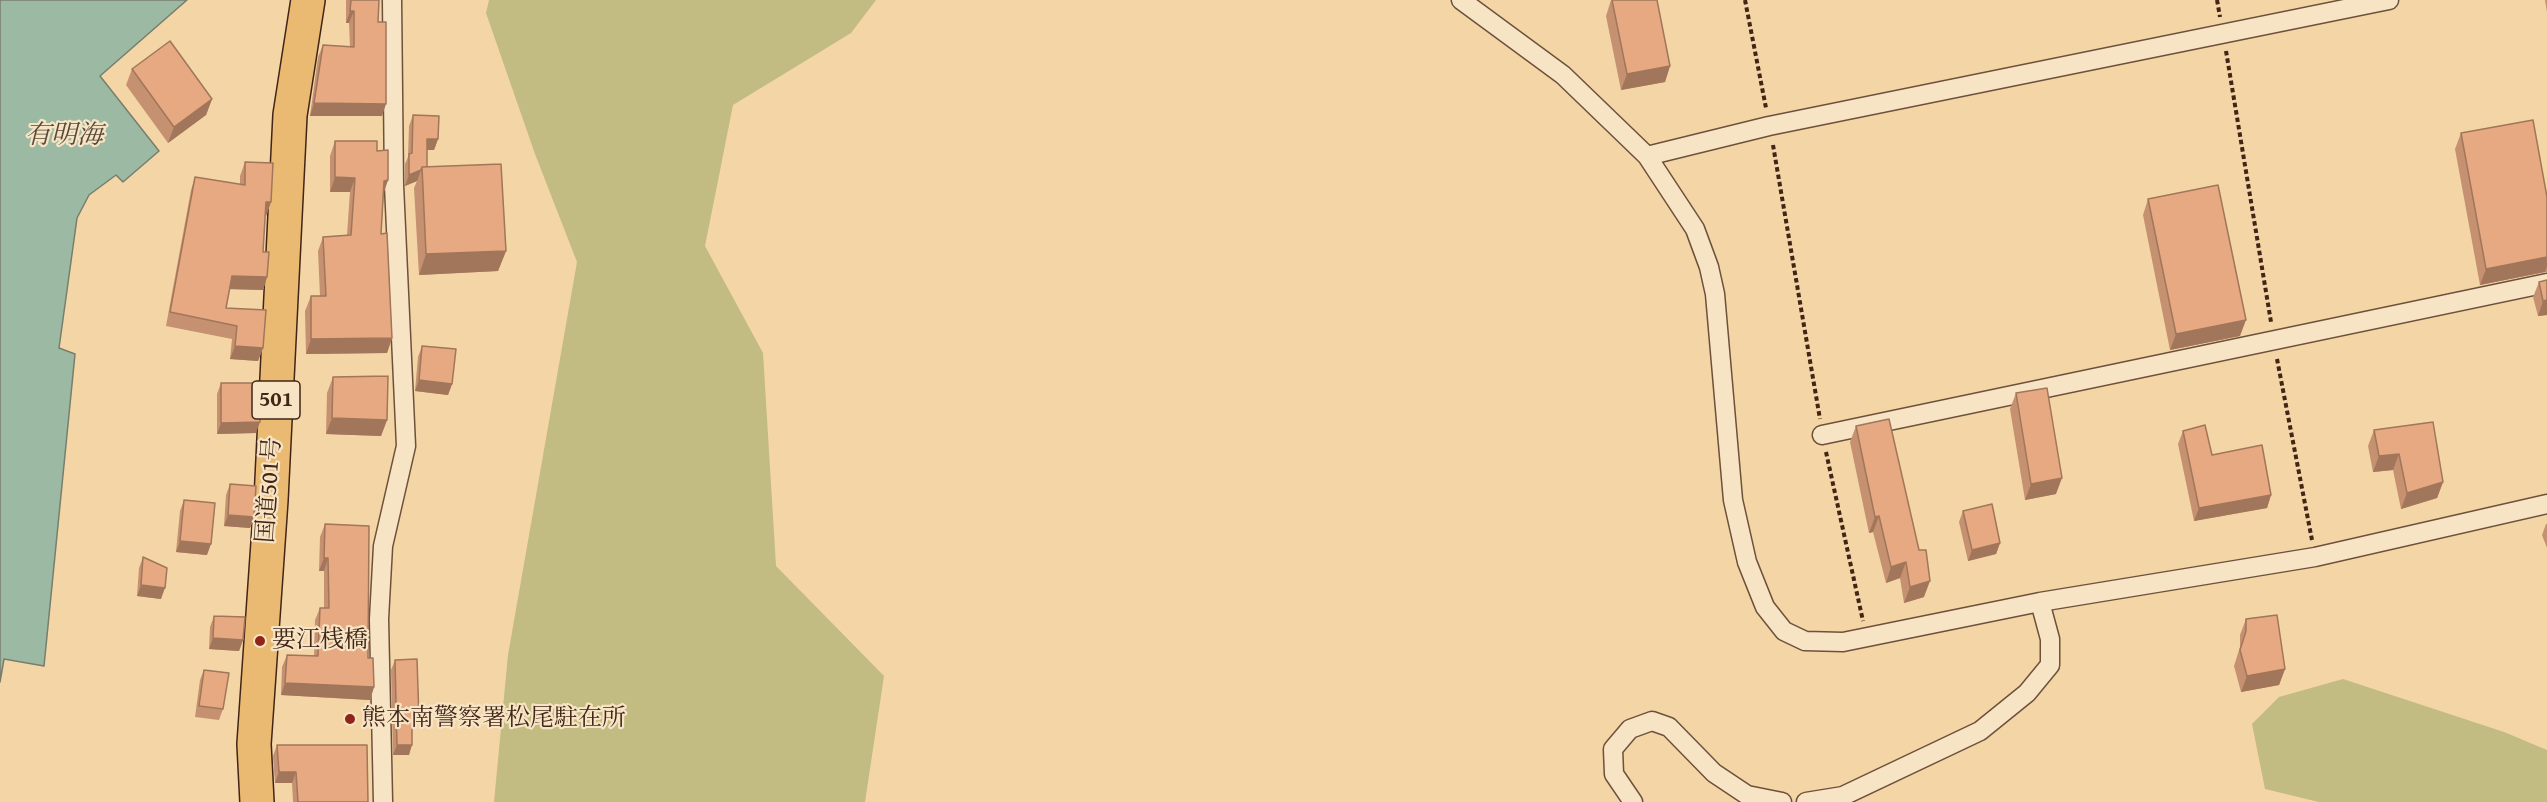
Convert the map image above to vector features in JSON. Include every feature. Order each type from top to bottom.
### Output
[{"type":"highway","name":"国道501号","points":[[257,802],[254,744],[271,500],[290,115],[308,0]]},
{"type":"street","points":[[383,802],[379,619],[383,546],[406,446],[394,185],[392,0]]},
{"type":"street","points":[[1461,0],[1563,75],[1647,156],[1695,229],[1709,267],[1714,294],[1734,500],[1747,562],[1765,607],[1784,631],[1805,641],[1842,642],[2040,602],[2315,557],[2547,504]]},
{"type":"street","points":[[1647,156],[1769,126],[2389,0]]},
{"type":"street","points":[[1822,435],[2547,283]]},
{"type":"street","points":[[1806,802],[1843,796],[1980,731],[2027,693],[2050,665],[2050,639],[2040,602]]},
{"type":"street","points":[[1633,802],[1614,774],[1613,749],[1630,729],[1652,721],[1670,727],[1714,773],[1748,795],[1782,802]]},
{"type":"path","points":[[1745,0],[1822,435],[1867,637]]},
{"type":"path","points":[[2224,34],[2272,331]]},
{"type":"path","points":[[2276,354],[2315,557]]},
{"type":"shaded area","points":[[489,0],[876,0],[851,33],[733,105],[705,246],[763,353],[776,566],[884,676],[865,802],[494,802],[508,655],[577,262],[535,154],[486,13]]},
{"type":"shaded area","points":[[2343,679],[2504,732],[2547,750],[2547,802],[2319,802],[2265,789],[2252,724],[2279,697]]},
{"type":"water","name":"有明海","points":[[0,0],[187,0],[100,76],[159,151],[123,182],[116,175],[89,195],[77,218],[59,348],[75,354],[44,666],[4,659],[0,682]]},
{"type":"building","points":[[351,0],[379,0],[378,22],[386,22],[386,104],[314,103],[323,45],[354,47],[354,11],[350,11]]},
{"type":"building","points":[[1612,0],[1657,0],[1670,66],[1627,74]]},
{"type":"building","points":[[170,41],[212,99],[174,127],[132,69]]},
{"type":"building","points":[[413,115],[439,116],[438,139],[427,139],[427,167],[422,167],[421,170],[409,175],[409,154],[412,153]]},
{"type":"building","points":[[2533,120],[2547,197],[2547,257],[2486,269],[2461,133]]},
{"type":"building","points":[[335,141],[377,141],[377,151],[388,150],[388,180],[384,181],[381,234],[387,233],[392,338],[311,339],[311,296],[326,296],[323,237],[351,235],[355,178],[335,177]]},
{"type":"building","points":[[245,162],[273,163],[271,202],[266,202],[263,252],[269,252],[267,277],[232,276],[226,308],[266,310],[263,348],[235,346],[237,326],[170,312],[195,177],[245,185]]},
{"type":"building","points":[[501,164],[506,251],[426,254],[422,167]]},
{"type":"building","points":[[2218,185],[2246,320],[2176,334],[2148,199]]},
{"type":"building","points":[[2547,280],[2547,300],[2543,301],[2539,282]]},
{"type":"building","points":[[422,346],[456,349],[452,384],[419,380]]},
{"type":"building","points":[[388,376],[387,420],[332,418],[333,377]]},
{"type":"building","points":[[221,383],[261,383],[260,422],[221,423]]},
{"type":"building","points":[[2047,388],[2062,478],[2031,484],[2016,393]]},
{"type":"building","points":[[1889,419],[1919,550],[1926,550],[1930,581],[1910,587],[1906,562],[1891,567],[1879,516],[1875,517],[1856,426]]},
{"type":"building","points":[[2433,422],[2443,482],[2407,493],[2399,454],[2379,456],[2374,430]]},
{"type":"building","points":[[2205,425],[2212,455],[2262,445],[2271,495],[2199,508],[2183,431]]},
{"type":"building","points":[[230,484],[256,486],[254,517],[228,515]]},
{"type":"building","points":[[184,500],[215,503],[211,544],[180,541]]},
{"type":"building","points":[[1992,504],[2000,543],[1972,550],[1963,511]]},
{"type":"building","points":[[325,524],[369,526],[368,658],[373,658],[374,687],[285,683],[287,655],[318,656],[320,608],[329,608],[328,558],[324,558]]},
{"type":"building","points":[[143,557],[167,568],[165,588],[141,585]]},
{"type":"building","points":[[2277,615],[2285,669],[2247,676],[2240,650],[2246,631],[2246,619]]},
{"type":"building","points":[[214,616],[245,617],[243,640],[213,638]]},
{"type":"building","points":[[417,659],[419,718],[412,718],[412,745],[397,745],[395,660]]},
{"type":"building","points":[[204,670],[229,673],[223,709],[199,706]]},
{"type":"building","points":[[277,745],[367,745],[368,802],[298,802],[296,772],[279,772]]},
{"type":"place","name":"要江桟橋","points":[[260,641]]},
{"type":"place","name":"熊本南警察署松尾駐在所","points":[[350,719]]}]
